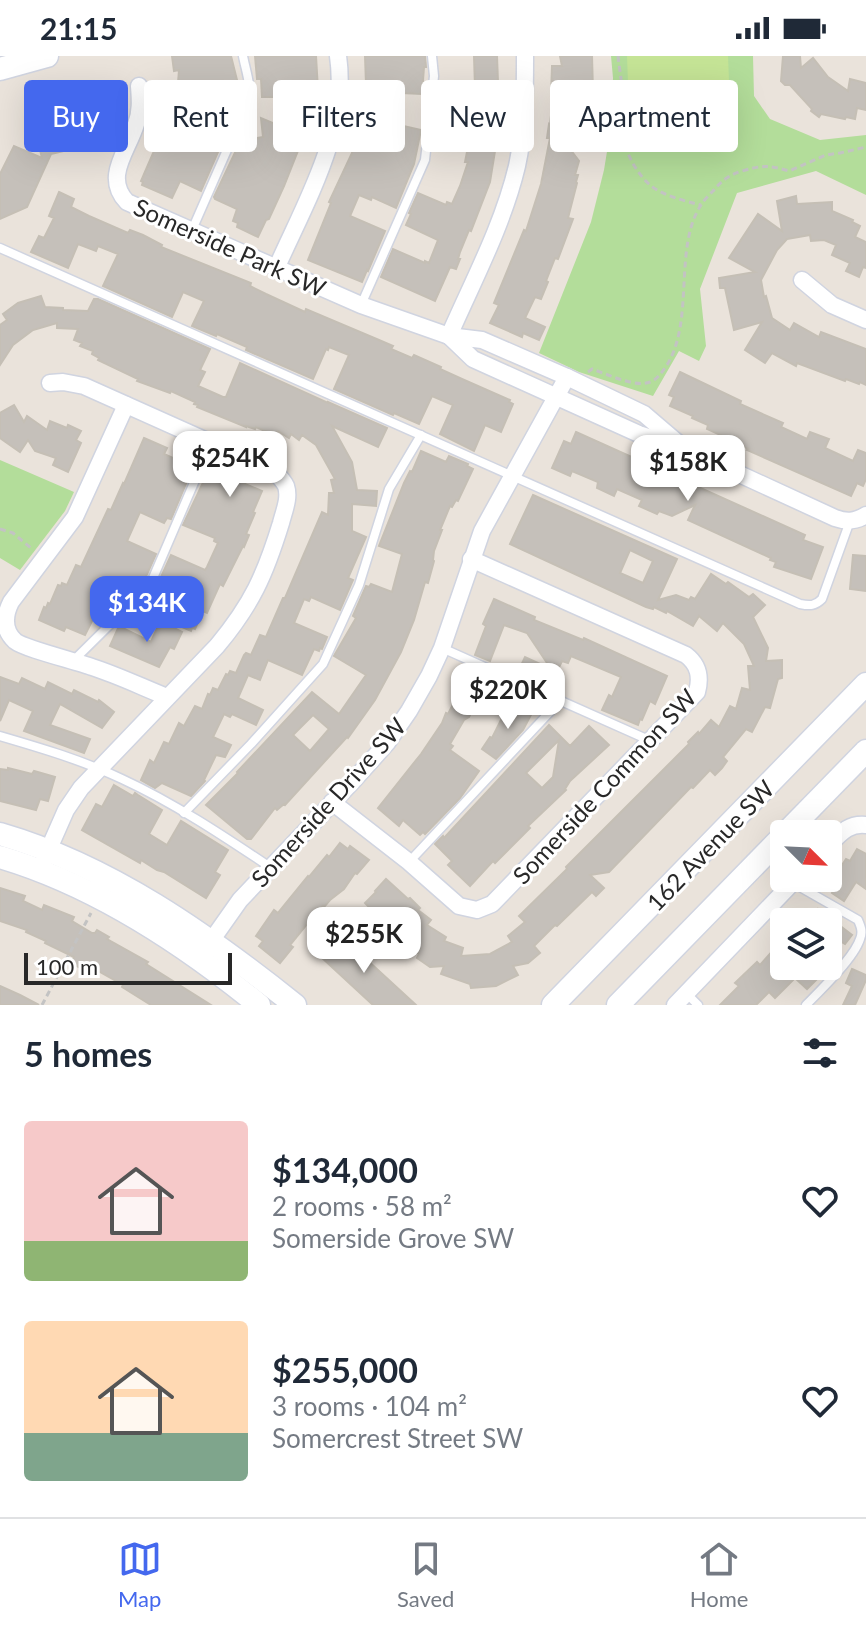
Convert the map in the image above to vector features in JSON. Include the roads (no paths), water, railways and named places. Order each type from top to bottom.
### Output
[{"type":"main road","points":[[0,69],[47,56]]},
{"type":"main road","name":"162 Avenue SW","points":[[553,1005],[866,684]]},
{"type":"main road","name":"162 Avenue SW","points":[[798,820],[866,751]]},
{"type":"main road","points":[[0,834],[161,934],[244,965],[295,1005]]},
{"type":"main road","name":"162 Avenue SW","points":[[618,1005],[770,848]]},
{"type":"main road","points":[[0,857],[44,860],[117,883],[205,950],[259,1005]]},
{"type":"street","points":[[276,269],[332,137],[340,84],[338,56]]},
{"type":"street","points":[[449,336],[498,225],[517,166],[525,109],[525,56]]},
{"type":"street","name":"Somerside Park SW","points":[[139,86],[140,111],[116,173],[117,189],[127,202],[361,305],[449,336],[482,340],[567,377],[644,414],[685,449]]},
{"type":"street","points":[[802,280],[832,305],[866,320]]},
{"type":"street","name":"Somerside Park SW","points":[[449,336],[473,359],[639,434],[685,449],[835,518],[858,518]]},
{"type":"street","name":"Somerside Drive SW","points":[[205,950],[240,900],[387,743],[409,711],[442,648],[482,531],[567,377]]},
{"type":"street","points":[[44,860],[66,810],[81,788],[236,623],[263,577],[287,501],[286,486],[274,471],[84,386],[50,383]]},
{"type":"street","points":[[126,405],[75,517],[11,602],[7,609],[6,625],[18,644],[117,676],[167,697]]},
{"type":"street","name":"Somerside Common SW","points":[[332,802],[459,906],[477,910],[485,908],[697,692],[699,672],[686,655],[471,559]]},
{"type":"street","points":[[842,833],[855,824],[866,825]]},
{"type":"street","points":[[687,1001],[784,892]]},
{"type":"lane","points":[[191,231],[248,102],[249,82],[243,56]]},
{"type":"lane","points":[[361,305],[425,160],[434,76],[432,56]]},
{"type":"lane","points":[[0,248],[800,604],[816,605],[826,593],[858,518]]},
{"type":"lane","points":[[184,813],[323,664],[359,585],[389,489],[421,435]]},
{"type":"lane","points":[[73,661],[150,585],[211,443]]},
{"type":"lane","points":[[442,648],[651,741]]},
{"type":"lane","points":[[409,862],[561,700]]},
{"type":"lane","points":[[0,736],[57,752],[122,779],[184,813],[270,867]]},
{"type":"lane","points":[[806,1005],[854,951],[862,935],[858,920],[814,892]]}]
